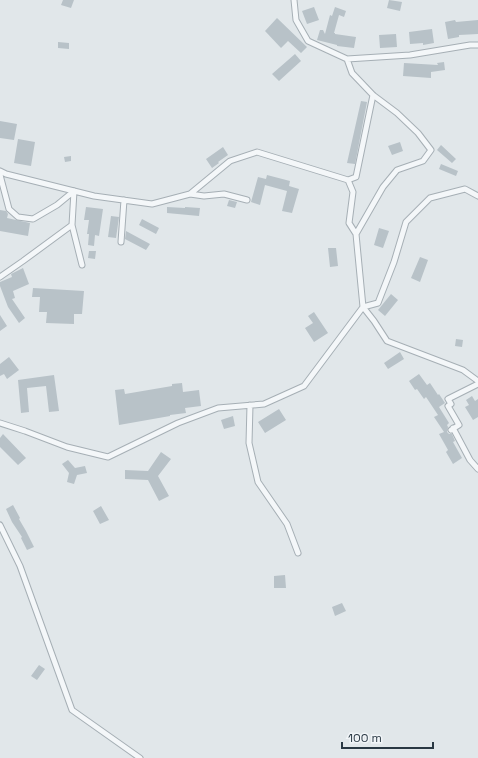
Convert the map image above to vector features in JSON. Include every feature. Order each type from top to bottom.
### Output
[{"type":"street","points":[[294,0],[296,20],[308,41],[347,59],[410,55],[478,45]]},
{"type":"street","points":[[347,59],[352,73],[373,95],[397,113],[418,133],[431,150],[423,161],[397,170],[383,187],[356,234]]},
{"type":"street","points":[[190,194],[230,161],[257,152],[348,180],[356,177],[373,95]]},
{"type":"street","points":[[0,171],[6,174],[94,196],[152,204],[190,194],[204,196],[224,194],[247,200]]},
{"type":"street","points":[[0,176],[9,209],[18,217],[33,219],[56,205],[74,191]]},
{"type":"street","points":[[348,180],[353,192],[349,223],[356,234],[363,307],[374,320],[387,341],[463,370],[478,382],[448,399],[451,404],[448,406],[459,425],[452,429],[470,460],[478,469]]},
{"type":"street","points":[[0,424],[25,431],[67,447],[108,457],[178,423],[218,408],[264,404],[304,386],[363,307],[378,303],[394,262],[406,222],[430,198],[465,189],[478,196]]},
{"type":"street","points":[[74,191],[72,225],[82,265]]},
{"type":"street","points":[[120,242],[124,200]]},
{"type":"street","points":[[0,277],[23,262],[72,225]]},
{"type":"street","points":[[250,405],[249,443],[258,482],[287,524],[298,553]]},
{"type":"street","points":[[0,525],[20,566],[72,710],[140,758]]},
{"type":"building","points":[[63,0],[74,0],[71,8],[61,5]]},
{"type":"building","points":[[389,0],[402,2],[400,11],[387,8]]},
{"type":"building","points":[[314,7],[319,20],[307,24],[302,11]]},
{"type":"building","points":[[335,7],[346,11],[344,17],[339,15],[334,33],[356,37],[354,48],[337,46],[317,40],[320,30],[323,30],[325,34],[330,15],[332,16]]},
{"type":"building","points":[[277,18],[307,47],[301,53],[288,41],[281,48],[265,31]]},
{"type":"building","points":[[455,20],[456,22],[478,20],[478,34],[459,35],[459,37],[448,39],[445,22]]},
{"type":"building","points":[[432,29],[434,43],[423,45],[423,43],[410,44],[409,32]]},
{"type":"building","points":[[396,34],[397,47],[380,48],[379,35]]},
{"type":"building","points":[[58,42],[69,43],[69,49],[58,48]]},
{"type":"building","points":[[295,54],[301,61],[279,81],[272,74]]},
{"type":"building","points":[[444,62],[445,70],[431,72],[431,78],[403,76],[404,63],[438,65],[437,63]]},
{"type":"building","points":[[361,101],[367,102],[355,164],[347,163]]},
{"type":"building","points":[[0,121],[17,124],[14,140],[0,138]]},
{"type":"building","points":[[18,139],[35,142],[31,166],[14,163]]},
{"type":"building","points":[[400,142],[403,151],[392,155],[388,146]]},
{"type":"building","points":[[441,145],[456,159],[452,163],[437,150]]},
{"type":"building","points":[[223,147],[228,155],[212,168],[206,159]]},
{"type":"building","points":[[71,156],[71,161],[65,162],[64,157]]},
{"type":"building","points":[[441,164],[458,171],[456,176],[439,169]]},
{"type":"building","points":[[267,175],[290,181],[289,186],[299,189],[292,213],[282,211],[287,191],[265,185],[260,205],[251,202],[258,177],[266,179]]},
{"type":"building","points":[[229,200],[237,202],[235,208],[227,206]]},
{"type":"building","points":[[86,207],[103,209],[99,236],[95,235],[94,246],[88,245],[89,234],[87,234],[89,220],[84,220]]},
{"type":"building","points":[[167,207],[200,208],[199,216],[167,213]]},
{"type":"building","points":[[0,210],[6,211],[8,214],[7,218],[30,223],[28,236],[0,231]]},
{"type":"building","points":[[111,216],[119,217],[116,238],[108,237]]},
{"type":"building","points":[[142,219],[159,228],[156,234],[139,225]]},
{"type":"building","points":[[379,228],[389,231],[383,248],[374,245]]},
{"type":"building","points":[[126,231],[150,244],[146,250],[125,239]]},
{"type":"building","points":[[328,248],[336,248],[338,266],[330,267]]},
{"type":"building","points":[[89,251],[96,251],[95,259],[88,258]]},
{"type":"building","points":[[420,257],[428,260],[420,282],[411,278]]},
{"type":"building","points":[[23,268],[29,284],[13,291],[15,298],[12,299],[25,318],[19,323],[8,307],[0,286],[0,282],[12,277],[11,274]]},
{"type":"building","points":[[33,288],[84,291],[82,314],[74,314],[74,324],[46,323],[47,312],[39,312],[40,297],[32,297]]},
{"type":"building","points":[[391,294],[398,300],[385,316],[378,310]]},
{"type":"building","points":[[314,312],[328,333],[314,342],[305,328],[313,323],[308,316]]},
{"type":"building","points":[[0,315],[7,326],[0,331]]},
{"type":"building","points":[[456,339],[463,340],[462,347],[455,346]]},
{"type":"building","points":[[400,352],[404,359],[388,369],[384,363]]},
{"type":"building","points":[[9,357],[19,370],[7,379],[4,374],[0,376],[0,364]]},
{"type":"building","points":[[419,374],[427,385],[430,383],[445,403],[439,407],[449,423],[447,425],[447,432],[452,434],[455,441],[453,442],[462,458],[453,464],[446,452],[448,450],[439,434],[444,432],[434,417],[438,415],[426,397],[424,399],[409,381]]},
{"type":"building","points":[[54,375],[59,411],[49,412],[46,386],[27,388],[29,412],[21,413],[18,380]]},
{"type":"building","points":[[182,383],[183,392],[199,390],[201,406],[185,408],[186,413],[119,425],[115,390],[124,389],[125,394]]},
{"type":"building","points":[[472,396],[475,401],[478,399],[478,417],[473,420],[465,407],[469,405],[466,400]]},
{"type":"building","points":[[279,409],[286,420],[265,433],[258,422]]},
{"type":"building","points":[[233,416],[235,426],[224,429],[221,420]]},
{"type":"building","points":[[3,434],[26,458],[18,465],[0,447],[0,438]]},
{"type":"building","points":[[161,452],[171,459],[158,476],[169,496],[159,501],[148,480],[125,479],[125,470],[148,471]]},
{"type":"building","points":[[68,460],[75,468],[85,466],[87,473],[77,475],[74,484],[67,482],[69,473],[62,464]]},
{"type":"building","points":[[13,505],[34,547],[27,550],[21,538],[22,537],[12,522],[6,509]]},
{"type":"building","points":[[101,506],[109,520],[100,524],[93,511]]},
{"type":"building","points":[[285,575],[286,588],[274,588],[274,576]]},
{"type":"building","points":[[342,603],[346,611],[335,616],[332,607]]},
{"type":"building","points":[[39,665],[45,669],[37,680],[31,676]]}]
